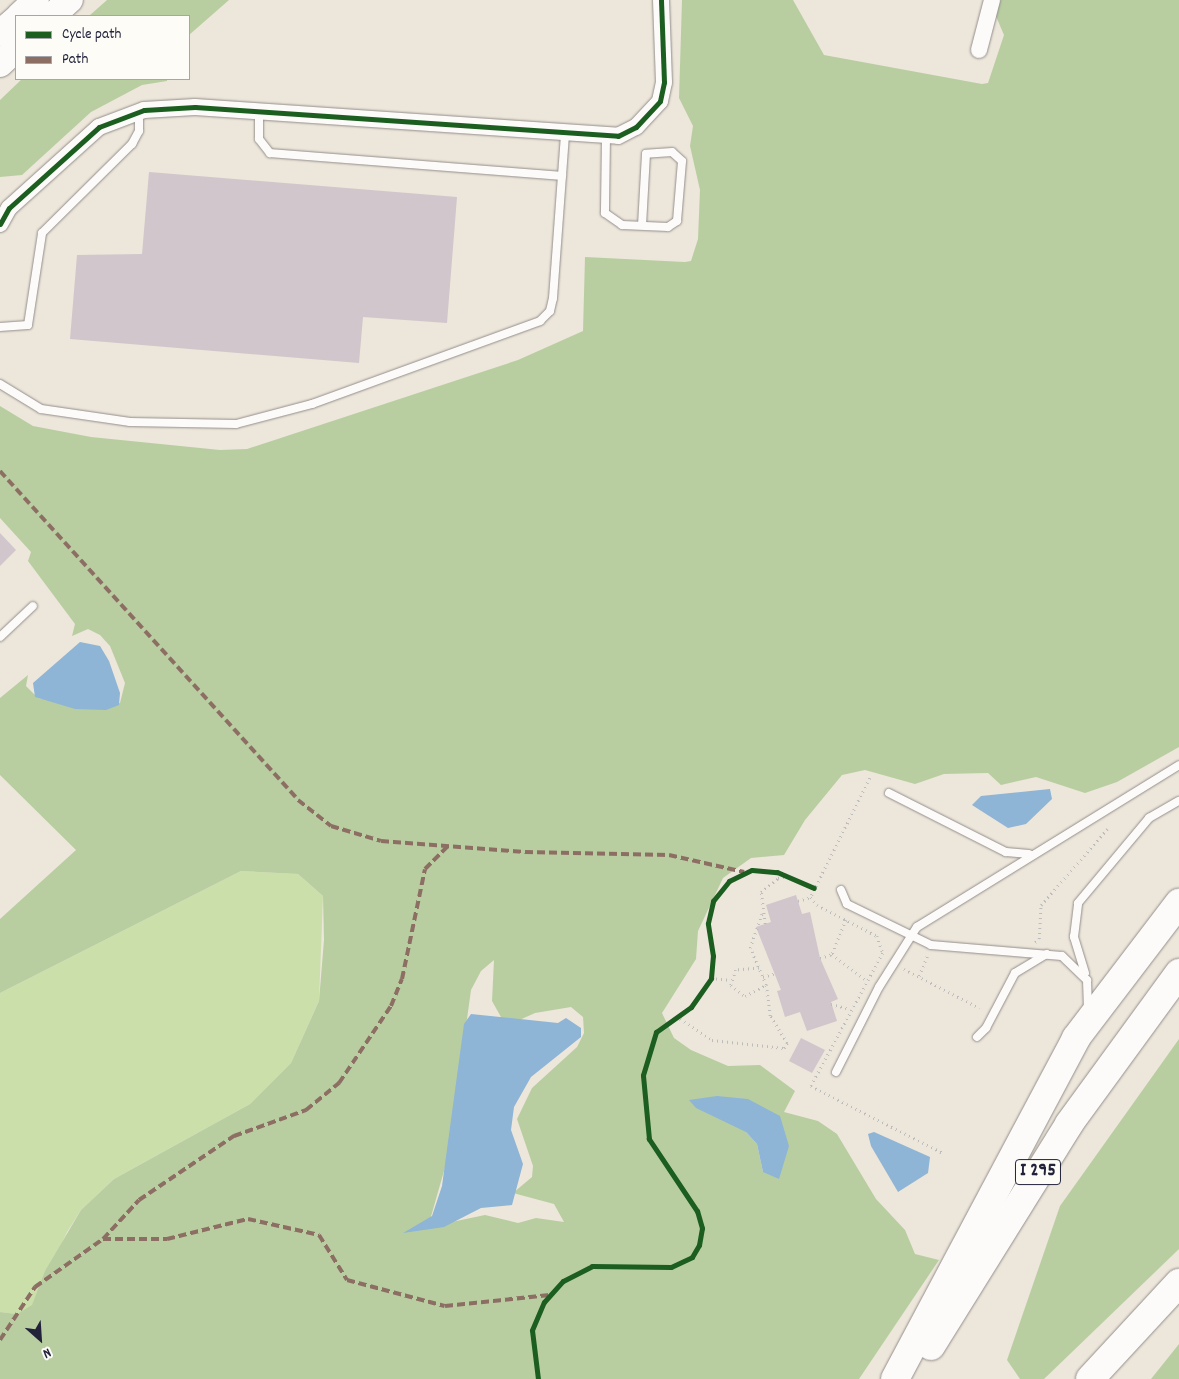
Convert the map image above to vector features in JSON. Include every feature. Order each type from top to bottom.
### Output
[{"type":"highway","points":[[895,1379],[1076,1038],[1179,903]]},
{"type":"highway","name":"I 295","points":[[910,1379],[1069,1124],[1179,973]]},
{"type":"highway","points":[[1090,1379],[1179,1283]]},
{"type":"main road","points":[[20,15],[36,0]]},
{"type":"main road","points":[[53,15],[70,0]]},
{"type":"main road","points":[[0,34],[15,20]]},
{"type":"main road","points":[[0,64],[15,50]]},
{"type":"street","points":[[0,224],[9,208],[99,127],[139,111],[195,107],[606,137],[636,127],[660,101],[664,82],[661,0]]},
{"type":"street","points":[[978,50],[992,0]]},
{"type":"lane","points":[[0,327],[28,325],[42,233],[132,144],[139,130],[139,111]]},
{"type":"lane","points":[[259,112],[258,139],[270,153],[562,176]]},
{"type":"lane","points":[[0,384],[41,409],[130,422],[236,424],[312,404],[442,360],[540,321],[550,311],[565,135]]},
{"type":"lane","points":[[606,137],[606,213],[622,225],[668,226],[677,221],[682,161],[672,152],[646,154],[642,225]]},
{"type":"lane","points":[[0,637],[33,606]]},
{"type":"lane","points":[[836,1072],[909,935],[946,906],[1179,765]]},
{"type":"lane","points":[[890,794],[1006,852],[1036,852]]},
{"type":"lane","points":[[1076,1038],[1088,1011],[1088,980],[1074,937],[1078,903],[1149,818],[1179,801]]},
{"type":"lane","points":[[841,890],[847,904],[909,935],[949,949],[1054,953],[1070,960],[1088,980]]},
{"type":"lane","points":[[977,1036],[986,1028],[1015,973],[1034,959],[1054,953]]},
{"type":"path","points":[[811,897],[870,778]]},
{"type":"path","points":[[1029,942],[1039,939],[1040,905],[1107,829]]},
{"type":"path","points":[[769,870],[798,880]]},
{"type":"path","points":[[765,924],[762,914],[761,892],[772,881],[788,876]]},
{"type":"path","points":[[806,884],[814,888]]},
{"type":"path","points":[[798,901],[811,897]]},
{"type":"path","points":[[811,897],[846,920],[881,939],[881,957],[866,979],[811,1086],[943,1153]]},
{"type":"path","points":[[676,1016],[704,1038],[784,1048],[787,1043],[768,1010],[766,985],[750,942],[762,914]]},
{"type":"path","points":[[820,958],[832,954],[846,920]]},
{"type":"path","points":[[832,954],[866,979]]},
{"type":"path","points":[[881,957],[980,1008]]},
{"type":"path","points":[[731,980],[741,968],[760,968]]},
{"type":"path","points":[[707,987],[713,971]]},
{"type":"path","points":[[763,977],[776,973]]},
{"type":"path","points":[[711,978],[731,980]]},
{"type":"path","points":[[731,980],[734,991],[745,996],[766,985]]},
{"type":"path","points":[[831,1004],[850,1009]]},
{"type":"path","points":[[668,1021],[683,1012]]},
{"type":"green space","points":[[107,0],[229,0],[190,34],[190,15],[90,15]]},
{"type":"green space","points":[[682,0],[793,0],[824,55],[982,84],[988,83],[1004,35],[989,0],[1179,0],[1179,747],[1117,782],[1085,793],[1036,777],[1001,785],[988,773],[944,774],[915,784],[865,770],[842,775],[805,820],[784,855],[751,858],[723,878],[698,931],[696,959],[662,1013],[674,1038],[691,1050],[728,1066],[760,1065],[795,1091],[784,1112],[818,1121],[837,1134],[876,1199],[905,1230],[915,1254],[939,1260],[859,1379],[0,1379],[0,1312],[17,1314],[32,1305],[45,1271],[81,1210],[114,1179],[250,1104],[291,1063],[319,1001],[324,940],[323,896],[298,874],[241,871],[0,993],[0,919],[76,850],[0,775],[0,698],[28,675],[26,686],[38,698],[92,707],[120,703],[125,683],[110,646],[100,635],[88,629],[72,636],[75,624],[28,561],[31,552],[0,518],[0,406],[33,426],[91,437],[220,450],[247,449],[518,360],[583,331],[585,257],[691,261],[698,239],[700,190],[690,146],[693,126],[679,98]],"holes":[[[494,960],[492,1001],[506,1026],[535,1013],[571,1007],[583,1017],[584,1033],[577,1047],[532,1088],[517,1119],[533,1166],[532,1177],[513,1193],[554,1204],[564,1222],[536,1218],[518,1223],[485,1215],[428,1227],[448,1157],[471,990],[481,971]],[[746,1132],[789,1146],[763,1172],[757,1144]]]},
{"type":"green space","points":[[21,80],[167,80],[142,85],[91,112],[22,175],[0,177],[0,100]]},
{"type":"green space","points":[[241,871],[298,874],[323,896],[319,1001],[291,1063],[250,1104],[114,1179],[81,1210],[67,1232],[32,1306],[17,1314],[0,1312],[0,993]]},
{"type":"green space","points":[[1179,1039],[1179,1249],[1044,1379],[1020,1379],[1007,1360],[1060,1206]]},
{"type":"green space","points":[[1179,1344],[1179,1379],[1151,1379]]},
{"type":"water","points":[[80,642],[100,646],[109,661],[120,693],[119,705],[106,710],[75,709],[35,697],[33,683]]},
{"type":"water","points":[[1050,789],[1052,799],[1026,824],[1008,828],[972,805],[981,796]]},
{"type":"water","points":[[471,1014],[558,1023],[566,1018],[581,1028],[581,1037],[531,1077],[514,1107],[511,1130],[523,1164],[512,1205],[481,1208],[444,1227],[403,1233],[432,1216],[442,1186],[464,1024]]},
{"type":"water","points":[[717,1096],[748,1099],[780,1116],[789,1146],[779,1179],[763,1172],[757,1144],[746,1132],[696,1108],[689,1100]]},
{"type":"water","points":[[874,1132],[930,1157],[928,1173],[898,1192],[871,1146],[868,1134]]},
{"type":"building","points":[[149,172],[457,197],[447,323],[363,317],[359,363],[70,339],[77,255],[142,254]]},
{"type":"building","points":[[0,533],[16,550],[0,566]]},
{"type":"building","points":[[796,895],[802,914],[810,912],[820,958],[838,999],[831,1002],[837,1021],[807,1031],[800,1012],[785,1017],[777,991],[781,990],[756,927],[771,922],[766,905]]},
{"type":"building","points":[[801,1038],[825,1050],[812,1073],[789,1061]]},
{"type":"marked path","points":[[0,471],[298,800],[331,826],[381,841],[525,852],[669,855],[744,872]]},
{"type":"marked path","points":[[0,1340],[35,1287],[103,1239],[139,1200],[234,1136],[306,1110],[339,1083],[391,1006],[402,979],[425,869],[448,846]]},
{"type":"marked path","points":[[103,1239],[167,1239],[248,1219],[319,1235],[347,1280],[445,1306],[549,1295]]},
{"type":"cycle path","points":[[0,224],[9,208],[99,127],[144,110],[195,107],[618,136],[636,127],[660,101],[664,82],[661,0]]},
{"type":"cycle path","points":[[538,1379],[532,1330],[544,1302],[563,1281],[592,1266],[671,1267],[692,1257],[699,1245],[702,1228],[697,1211],[649,1139],[643,1075],[656,1032],[691,1007],[711,978],[713,956],[708,923],[713,901],[729,881],[752,870],[777,872],[814,888]]}]
